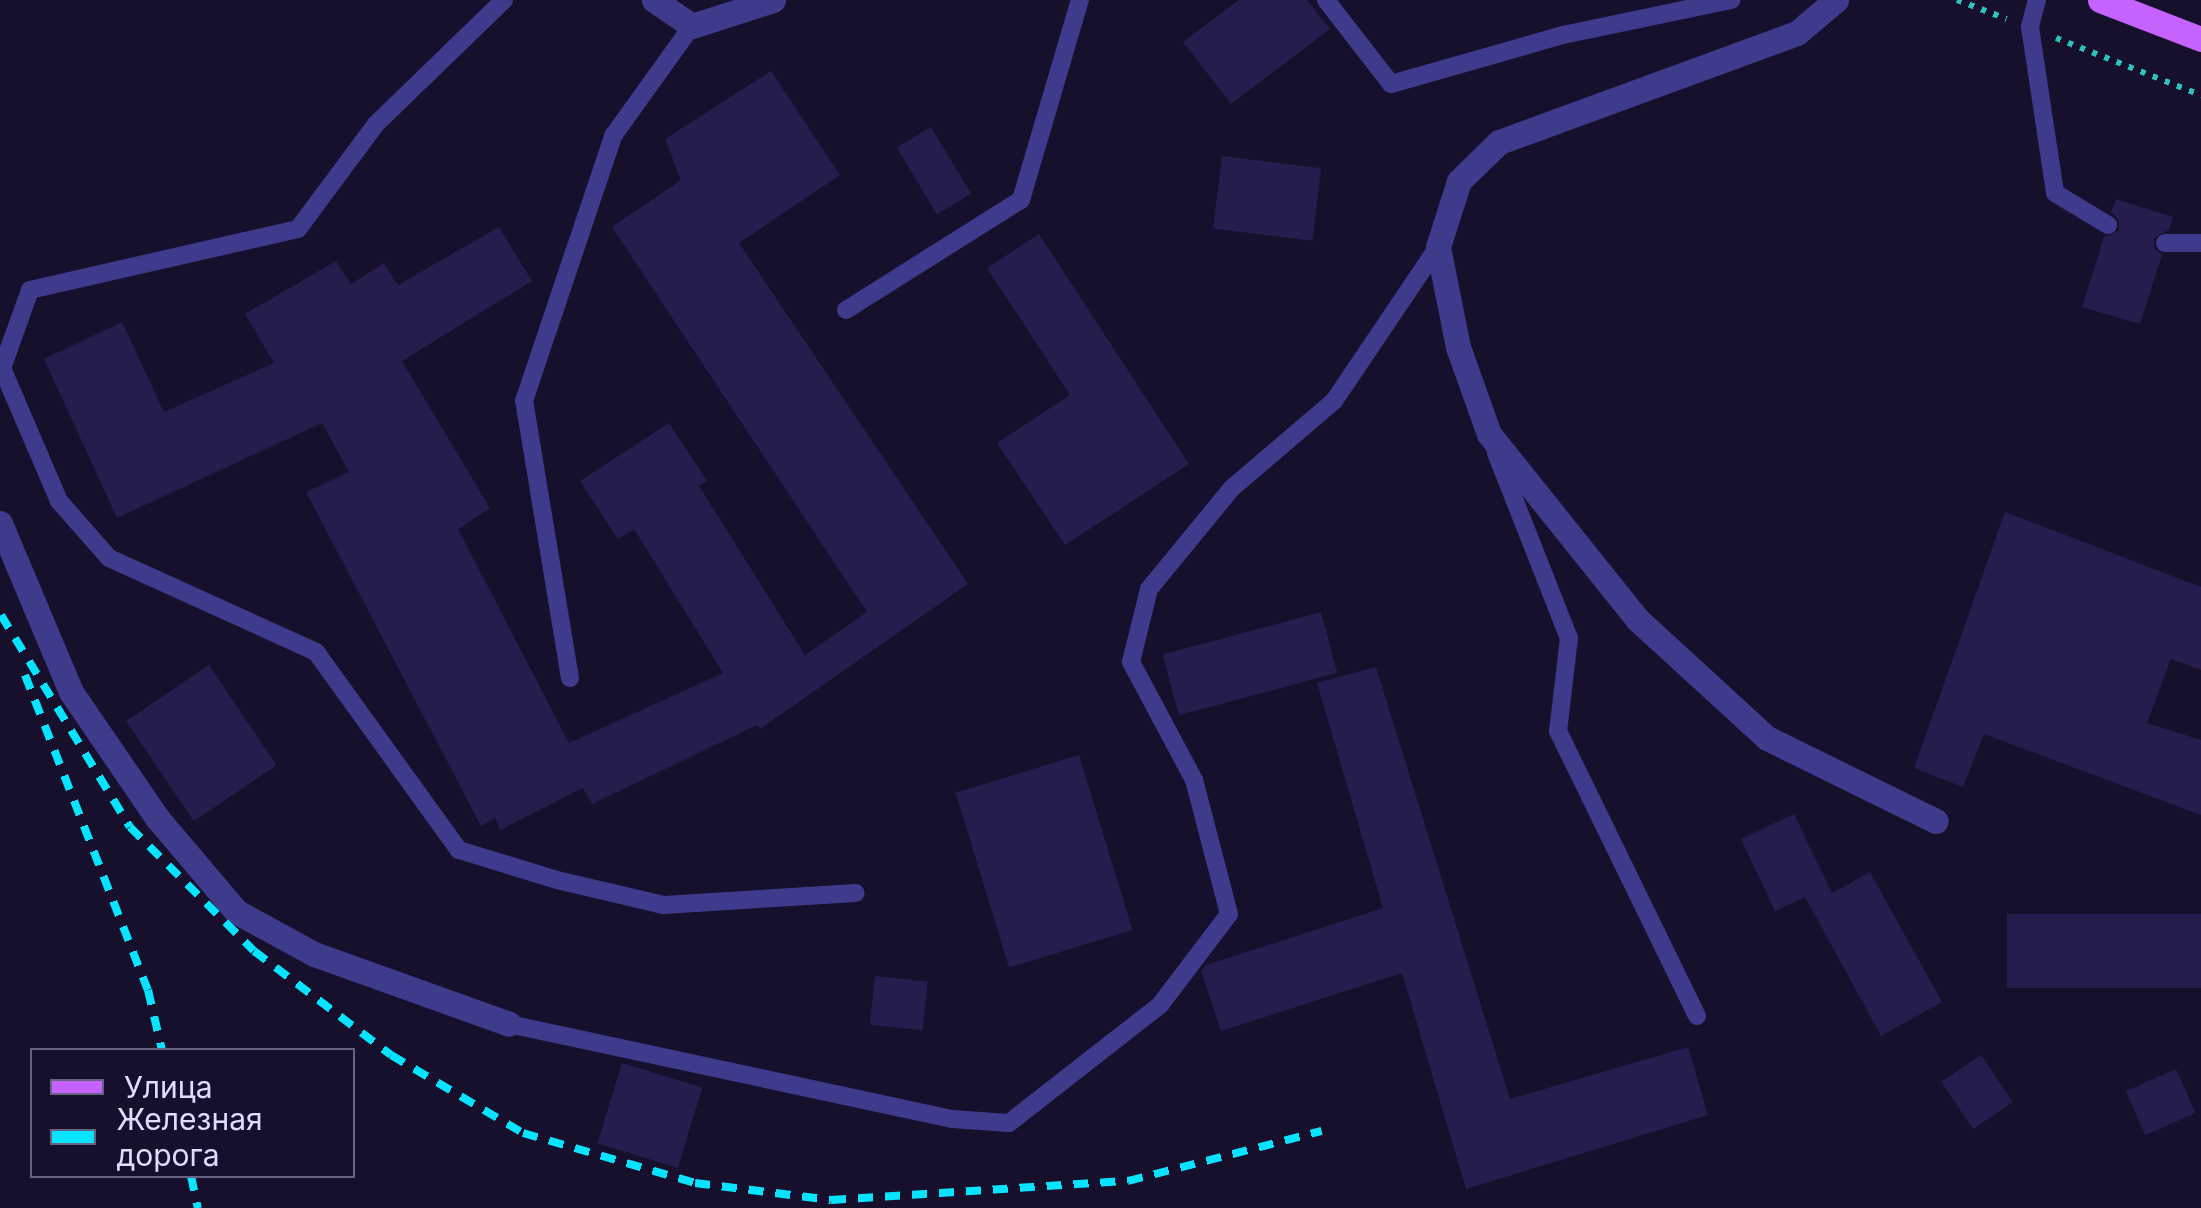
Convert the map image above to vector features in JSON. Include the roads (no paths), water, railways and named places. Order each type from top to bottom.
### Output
[{"type":"main road","points":[[2100,0],[2201,39]]},
{"type":"street","points":[[654,0],[692,26],[772,0]]},
{"type":"street","points":[[1836,0],[1797,34],[1500,142],[1460,181],[1438,247],[1458,347],[1489,434],[1637,619],[1767,738],[1936,821]]},
{"type":"street","points":[[0,523],[71,692],[158,818],[237,912],[314,954],[509,1024]]},
{"type":"lane","points":[[504,0],[376,124],[298,229],[30,290],[2,368],[59,501],[109,558],[316,652],[458,850],[556,880],[664,905],[856,893]]},
{"type":"lane","points":[[846,310],[1021,200],[1080,0]]},
{"type":"lane","points":[[1326,0],[1392,84],[1562,35],[1731,0]]},
{"type":"lane","points":[[2037,0],[2030,27],[2055,193],[2108,224]]},
{"type":"lane","points":[[570,678],[524,402],[613,136],[692,26]]},
{"type":"lane","points":[[2166,243],[2201,243]]},
{"type":"lane","points":[[509,1024],[952,1118],[1009,1122],[1160,1005],[1229,914],[1194,780],[1131,662],[1149,588],[1232,488],[1334,402],[1438,247]]},
{"type":"lane","points":[[1489,434],[1569,638],[1558,731],[1697,1016]]},
{"type":"railway","points":[[1,615],[130,827],[254,951],[391,1055],[523,1133],[695,1183],[831,1200],[1128,1181],[1322,1131]]},
{"type":"railway","points":[[25,675],[148,990],[162,1048]]},
{"type":"railway","points":[[191,1178],[198,1208]]}]
